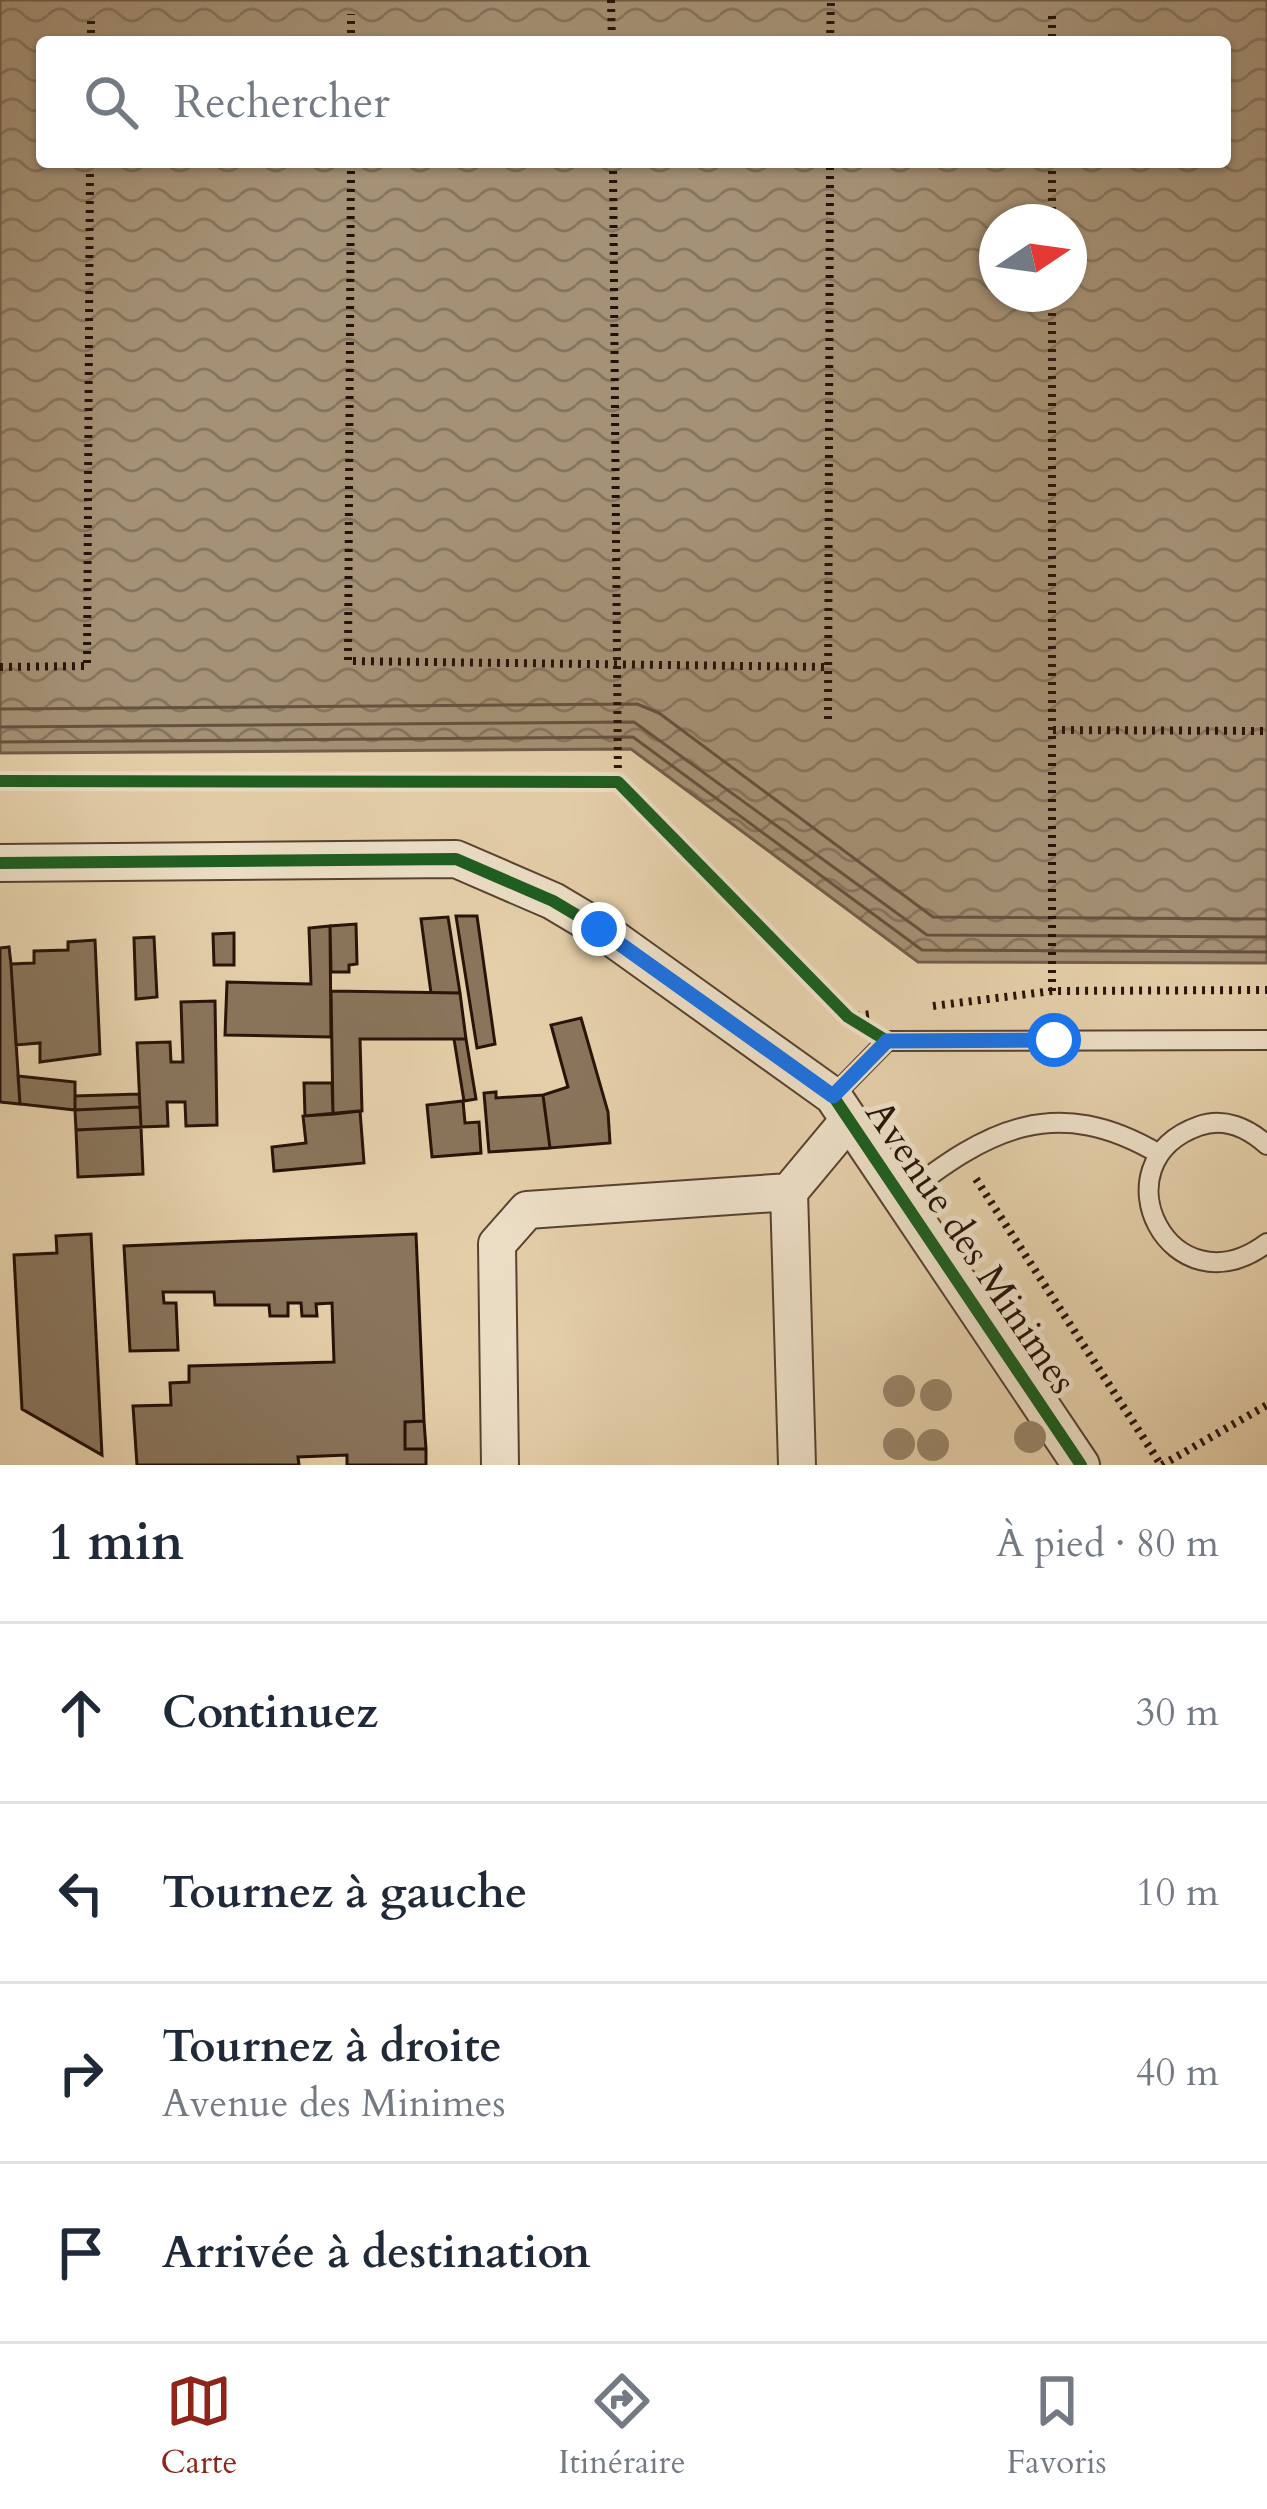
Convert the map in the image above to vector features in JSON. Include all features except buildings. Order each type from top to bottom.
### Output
[{"type":"street","name":"Avenue des Minimes","points":[[0,862],[456,859],[507,878],[599,929],[841,1108],[1082,1465]]},
{"type":"street","points":[[797,1465],[790,1192],[841,1108]]},
{"type":"street","points":[[500,1465],[497,1244],[510,1225],[527,1210],[790,1192]]},
{"type":"lane","points":[[841,1108],[887,1041],[1267,1040]]},
{"type":"lane","points":[[1267,1145],[1251,1131],[1228,1123],[1204,1124],[1176,1136],[1160,1154],[1147,1189],[1151,1213],[1169,1244],[1214,1264],[1250,1256],[1267,1244]]},
{"type":"lane","points":[[902,1198],[958,1152],[1020,1124],[1117,1129],[1160,1154]]},
{"type":"path","points":[[611,0],[612,36]]},
{"type":"path","points":[[830,36],[831,0]]},
{"type":"path","points":[[351,36],[352,14]]},
{"type":"path","points":[[1052,16],[1052,36]]},
{"type":"path","points":[[91,19],[91,36]]},
{"type":"path","points":[[0,667],[87,666],[90,168]]},
{"type":"path","points":[[351,168],[348,661],[829,668]]},
{"type":"path","points":[[613,168],[617,782],[630,795]]},
{"type":"path","points":[[829,719],[830,168]]},
{"type":"path","points":[[1052,168],[1052,204]]},
{"type":"path","points":[[1052,312],[1052,991]]},
{"type":"path","points":[[1053,730],[1267,731]]},
{"type":"path","points":[[594,782],[617,782]]},
{"type":"path","points":[[922,1008],[1052,991],[1267,990]]},
{"type":"path","points":[[836,1005],[887,1041]]},
{"type":"path","points":[[848,1017],[879,1013]]},
{"type":"path","points":[[958,1152],[1161,1465],[1267,1406]]},
{"type":"water","points":[[0,0],[1267,0],[1267,963],[918,962],[631,749],[0,753]]},
{"type":"cycle path","points":[[0,781],[618,782],[848,1017],[887,1041],[833,1096]]},
{"type":"cycle path","points":[[0,863],[456,859],[553,901],[600,929],[833,1096],[1081,1465]]},
{"type":"route","points":[[599,929],[833,1096],[887,1041],[1054,1040]]}]
